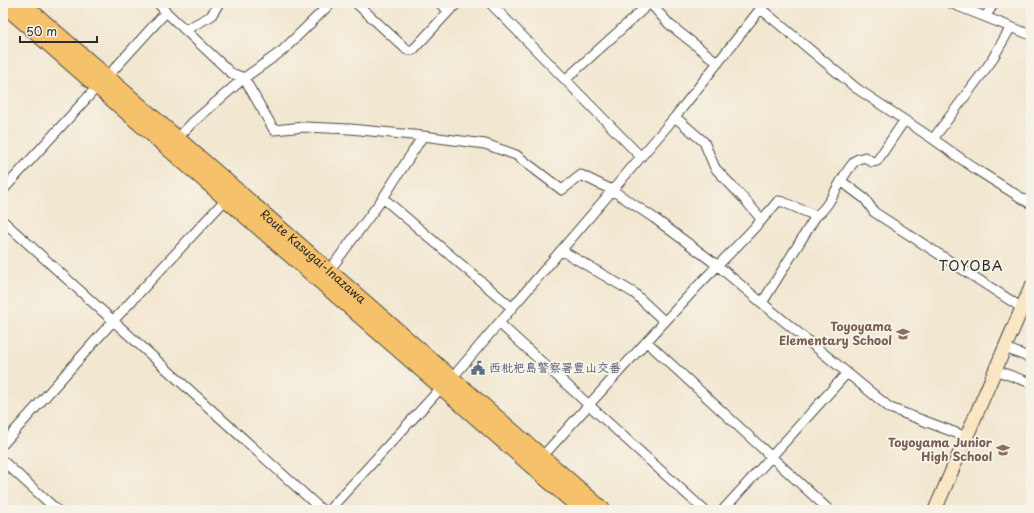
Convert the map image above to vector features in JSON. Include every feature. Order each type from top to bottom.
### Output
[{"type":"main road","name":"Route Kasugai-Inazawa","points":[[22,3],[102,82]]},
{"type":"main road","name":"Route Kasugai-Inazawa","points":[[3,4],[102,82],[173,144],[329,271],[582,510]]},
{"type":"main road","name":"Route Kasugai-Inazawa","points":[[173,144],[226,199],[447,383],[542,457],[603,510]]},
{"type":"main road","points":[[935,510],[1031,287]]},
{"type":"street","points":[[158,3],[184,30],[231,73],[244,78],[274,130],[304,127],[350,129],[485,144],[516,155],[562,190],[582,175],[612,190],[654,218],[717,265],[890,408],[967,437]]},
{"type":"street","points":[[184,30],[211,16],[219,3]]},
{"type":"street","points":[[173,144],[192,123],[244,78],[282,51],[331,3]]},
{"type":"street","points":[[356,3],[408,50],[412,50],[458,3]]},
{"type":"street","points":[[439,3],[449,11]]},
{"type":"street","points":[[565,80],[650,3],[669,24],[718,63]]},
{"type":"street","points":[[950,3],[1031,35]]},
{"type":"street","points":[[986,16],[994,3]]},
{"type":"street","points":[[493,4],[641,157]]},
{"type":"street","points":[[329,510],[447,383],[499,323],[511,307],[641,157],[763,6],[856,88],[977,170],[1031,204]]},
{"type":"street","points":[[3,190],[166,12]]},
{"type":"street","points":[[933,139],[990,63],[1011,27]]},
{"type":"street","points":[[675,116],[704,142],[715,168],[762,220]]},
{"type":"street","points":[[762,303],[816,216],[822,212],[841,181],[857,160],[865,157],[872,162],[877,160],[904,121]]},
{"type":"street","points":[[329,271],[383,198],[423,136]]},
{"type":"street","points":[[841,181],[865,199],[874,212],[1022,308]]},
{"type":"street","points":[[383,198],[511,307]]},
{"type":"street","points":[[3,444],[226,199]]},
{"type":"street","points":[[542,457],[647,342],[664,321],[762,220],[778,201],[816,216]]},
{"type":"street","points":[[3,221],[322,510]]},
{"type":"street","points":[[561,250],[634,293],[664,321]]},
{"type":"street","points":[[499,323],[588,406],[704,510]]},
{"type":"street","points":[[647,342],[829,510]]},
{"type":"street","points":[[1005,348],[1031,358]]},
{"type":"street","points":[[995,370],[1031,383]]},
{"type":"street","points":[[723,510],[847,373]]},
{"type":"street","points":[[3,461],[57,510]]},
{"type":"place","name":"Toyoyama Elementary School","points":[[903,334]]},
{"type":"place","name":"西枇杷島警察署豊山交番","points":[[478,368]]},
{"type":"place","name":"Toyoyama Junior High School","points":[[1003,450]]},
{"type":"district","name":"TOYOBA","points":[[971,266]]}]
